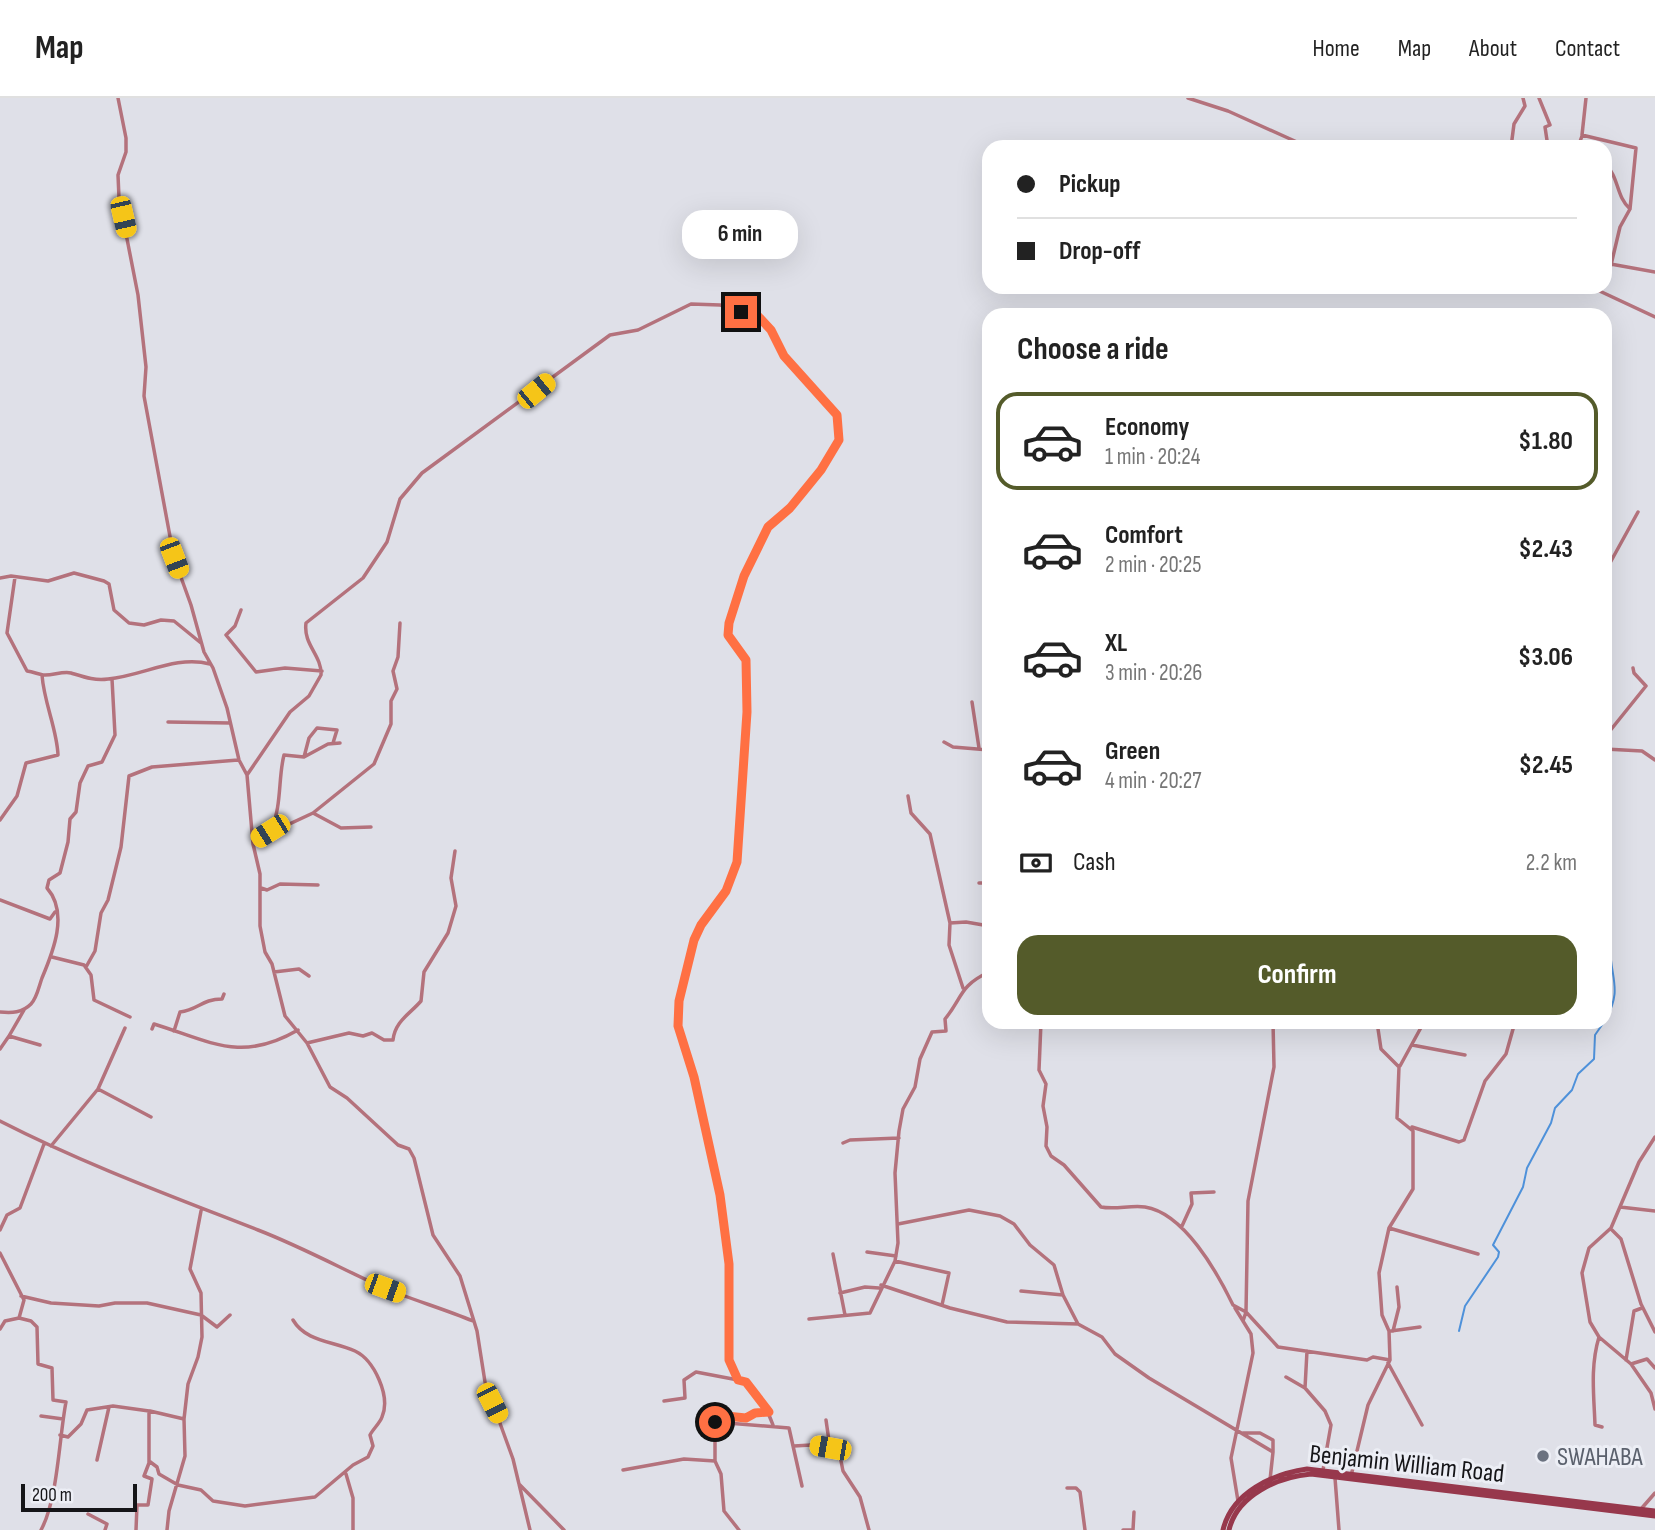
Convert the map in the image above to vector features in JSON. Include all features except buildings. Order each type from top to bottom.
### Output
[{"type":"main road","name":"Benjamin William Road","points":[[1223,1530],[1238,1503],[1251,1489],[1293,1471],[1323,1470],[1351,1476],[1655,1513]]},
{"type":"main road","name":"Benjamin William Road","points":[[1229,1530],[1243,1505],[1271,1481],[1307,1474],[1351,1476],[1641,1509],[1655,1513]]},
{"type":"street","points":[[118,98],[126,145],[118,175],[119,198],[138,295],[146,368],[144,396],[174,558],[230,723],[239,760],[247,775],[253,841],[261,888],[260,926],[265,952],[274,972],[285,1016],[307,1043],[330,1087],[347,1098],[398,1145],[409,1149],[414,1158],[433,1235],[460,1276],[474,1322],[485,1382],[513,1459],[530,1530]]},
{"type":"street","points":[[1188,98],[1228,111],[1292,140]]},
{"type":"street","points":[[1512,140],[1514,124],[1525,106],[1523,98]]},
{"type":"street","points":[[1539,98],[1550,125],[1545,127],[1547,140]]},
{"type":"street","points":[[1580,140],[1586,98]]},
{"type":"street","points":[[1582,135],[1610,140]]},
{"type":"street","points":[[1612,142],[1617,146],[1636,148],[1630,209],[1620,227],[1612,261]]},
{"type":"street","points":[[1612,175],[1618,184],[1622,200],[1630,209]]},
{"type":"street","points":[[1612,265],[1655,272]]},
{"type":"street","points":[[1606,294],[1655,317]]},
{"type":"street","points":[[322,671],[304,635],[306,623],[363,578],[387,542],[400,499],[422,473],[610,334],[638,330],[691,304],[720,305],[756,314],[771,330],[784,356],[837,415],[839,440],[821,470],[790,508],[768,527],[744,576],[729,623],[728,635],[746,660],[747,712],[737,862],[726,891],[701,925],[694,940],[679,1001],[678,1026],[694,1077],[720,1195],[729,1264],[729,1360],[738,1380]]},
{"type":"street","points":[[1612,556],[1638,512]]},
{"type":"street","points":[[0,578],[48,581],[74,573],[104,580],[109,584],[114,610],[129,623],[144,625],[161,620],[174,621],[201,643]]},
{"type":"street","points":[[15,577],[7,625],[8,637],[24,668],[42,675],[68,673],[90,679],[112,679],[195,660],[210,664]]},
{"type":"street","points":[[241,610],[235,626],[226,635],[256,673],[285,668],[322,671]]},
{"type":"street","points":[[253,841],[313,813],[356,777],[368,771],[381,752],[391,724],[391,701],[397,689],[393,671],[398,657],[400,623]]},
{"type":"street","points":[[1612,728],[1646,686],[1634,673],[1633,668]]},
{"type":"street","points":[[247,775],[290,712],[309,696],[322,671]]},
{"type":"street","points":[[0,821],[17,796],[26,763],[58,755],[52,723],[46,708],[42,675]]},
{"type":"street","points":[[0,1049],[24,1009],[33,1002],[52,957],[58,932],[52,894],[47,888],[49,880],[60,873],[68,842],[70,819],[77,809],[80,783],[88,766],[102,762],[115,735],[112,679]]},
{"type":"street","points":[[972,702],[979,748]]},
{"type":"street","points":[[168,722],[230,723]]},
{"type":"street","points":[[304,757],[309,738],[317,728],[337,730],[332,743]]},
{"type":"street","points":[[270,831],[277,811],[279,774],[284,755],[304,757],[332,743],[340,743]]},
{"type":"street","points":[[944,743],[982,749]]},
{"type":"street","points":[[1612,749],[1642,751],[1655,760]]},
{"type":"street","points":[[130,1017],[94,1000],[86,967],[96,951],[101,913],[108,900],[121,847],[129,776],[152,767],[239,760]]},
{"type":"street","points":[[908,796],[911,813],[930,834],[950,923],[949,945],[963,988]]},
{"type":"street","points":[[313,813],[341,828],[371,827]]},
{"type":"street","points":[[307,1043],[349,1033],[363,1036],[372,1033],[384,1041],[393,1040],[395,1028],[407,1011],[421,1001],[424,972],[451,927],[456,906],[451,878],[456,851]]},
{"type":"street","points":[[261,888],[267,890],[280,884],[318,885]]},
{"type":"street","points":[[0,900],[50,919],[56,910]]},
{"type":"street","points":[[950,923],[982,925]]},
{"type":"street","points":[[52,957],[86,967]]},
{"type":"street","points":[[274,972],[299,969],[309,976]]},
{"type":"street","points":[[809,1319],[870,1313],[895,1259],[898,1224],[895,1173],[903,1109],[915,1087],[927,1040],[932,1032],[946,1031],[946,1017],[953,1012],[963,988],[982,976]]},
{"type":"street","points":[[174,1031],[180,1012],[191,1011],[206,999],[222,999],[224,994]]},
{"type":"street","points":[[0,1012],[24,1009]]},
{"type":"street","points":[[152,1029],[154,1024],[209,1044],[245,1049],[271,1045],[298,1030]]},
{"type":"street","points":[[51,1146],[97,1089],[125,1028]]},
{"type":"street","points":[[1041,1029],[1039,1070],[1046,1084],[1043,1114],[1047,1132],[1045,1139],[1051,1156],[1064,1165],[1101,1207],[1145,1207],[1162,1212],[1182,1226],[1251,1334],[1253,1353],[1240,1433],[1231,1461],[1238,1503]]},
{"type":"street","points":[[1243,1321],[1248,1200],[1274,1067],[1274,1029]]},
{"type":"street","points":[[1378,1029],[1381,1049],[1399,1067]]},
{"type":"street","points":[[1420,1029],[1399,1067],[1397,1118],[1411,1127],[1459,1142],[1464,1140],[1485,1081],[1506,1054],[1513,1029]]},
{"type":"street","points":[[9,1036],[40,1045]]},
{"type":"street","points":[[1412,1045],[1465,1055]]},
{"type":"street","points":[[97,1089],[151,1117]]},
{"type":"street","points":[[0,1121],[44,1143],[201,1210],[259,1230],[319,1255],[385,1288],[474,1322]]},
{"type":"street","points":[[1391,1331],[1382,1315],[1379,1273],[1389,1228],[1413,1189],[1411,1127]]},
{"type":"street","points":[[1655,1137],[1647,1146],[1611,1228],[1589,1248],[1583,1273],[1590,1322],[1599,1337],[1631,1364],[1653,1393],[1655,1409]]},
{"type":"street","points":[[843,1143],[850,1140],[899,1138]]},
{"type":"street","points":[[0,1230],[7,1214],[20,1208],[44,1143]]},
{"type":"street","points":[[1182,1226],[1192,1204],[1191,1193],[1214,1192]]},
{"type":"street","points":[[1620,1208],[1655,1211]]},
{"type":"street","points":[[167,1530],[169,1511],[185,1456],[184,1419],[188,1384],[201,1346],[201,1293],[190,1269],[201,1210]]},
{"type":"street","points":[[898,1224],[969,1210],[995,1214],[1014,1224],[1030,1245],[1055,1265],[1063,1295],[1078,1324]]},
{"type":"street","points":[[1389,1228],[1478,1254]]},
{"type":"street","points":[[1611,1228],[1622,1240],[1622,1250],[1626,1253],[1643,1307],[1655,1332]]},
{"type":"street","points":[[867,1252],[949,1273],[942,1305]]},
{"type":"street","points":[[0,1253],[24,1300],[19,1318]]},
{"type":"street","points":[[833,1254],[845,1315]]},
{"type":"street","points":[[840,1293],[865,1287],[880,1287],[1015,1323],[1078,1324],[1102,1337],[1115,1354],[1149,1378],[1273,1452]]},
{"type":"street","points":[[1351,1476],[1368,1405],[1389,1361],[1391,1331],[1399,1307],[1397,1287]]},
{"type":"street","points":[[1021,1291],[1063,1295]]},
{"type":"street","points":[[21,1296],[70,1304],[147,1303],[201,1315],[217,1327],[230,1315]]},
{"type":"street","points":[[1626,1360],[1634,1311],[1643,1307]]},
{"type":"street","points":[[1235,1308],[1244,1311],[1278,1347],[1389,1361],[1422,1425]]},
{"type":"street","points":[[1239,1315],[1244,1311]]},
{"type":"street","points":[[0,1329],[5,1321],[19,1318],[31,1321],[37,1327],[38,1364],[51,1368],[53,1400],[66,1402],[57,1472],[41,1530]]},
{"type":"street","points":[[149,1461],[157,1467],[159,1474],[178,1485],[201,1490],[214,1501],[245,1506],[315,1497],[370,1453],[373,1446],[370,1435],[383,1416],[382,1386],[369,1362],[357,1352],[315,1339],[299,1330],[293,1320]]},
{"type":"street","points":[[1391,1331],[1420,1327]]},
{"type":"street","points":[[1599,1337],[1593,1356],[1592,1386],[1597,1405],[1595,1425],[1602,1427]]},
{"type":"street","points":[[1305,1388],[1307,1351]]},
{"type":"street","points":[[1631,1364],[1647,1359],[1655,1368]]},
{"type":"street","points":[[664,1401],[685,1398],[684,1380],[696,1372],[738,1380],[746,1382],[769,1412],[773,1425]]},
{"type":"street","points":[[1286,1377],[1305,1388],[1325,1411],[1331,1425],[1323,1470]]},
{"type":"street","points":[[60,1435],[68,1437],[74,1434],[85,1411],[109,1407],[139,1407],[184,1419]]},
{"type":"street","points":[[97,1460],[109,1407]]},
{"type":"street","points":[[136,1530],[137,1504],[148,1505],[151,1494],[152,1479],[144,1476],[149,1461],[149,1411]]},
{"type":"street","points":[[727,1423],[726,1416],[746,1418],[755,1413],[769,1412]]},
{"type":"street","points":[[41,1416],[63,1419]]},
{"type":"street","points":[[826,1420],[830,1448]]},
{"type":"street","points":[[739,1530],[726,1516],[721,1474],[715,1461],[713,1424],[773,1425],[789,1428],[803,1486]]},
{"type":"street","points":[[1240,1433],[1260,1433],[1273,1440],[1271,1481]]},
{"type":"street","points":[[794,1446],[830,1448],[841,1454],[843,1471],[860,1497],[869,1530]]},
{"type":"street","points":[[623,1470],[684,1460],[715,1461]]},
{"type":"street","points":[[347,1472],[353,1497],[353,1530]]},
{"type":"street","points":[[1334,1476],[1339,1530]]},
{"type":"street","points":[[518,1483],[564,1530]]},
{"type":"street","points":[[1067,1488],[1076,1488],[1080,1492],[1085,1530]]},
{"type":"street","points":[[1641,1509],[1655,1493]]},
{"type":"street","points":[[1123,1530],[1133,1530],[1134,1513]]},
{"type":"street","points":[[88,1514],[107,1524],[105,1530]]},
{"type":"waterway","points":[[1612,964],[1615,993],[1612,1004]]},
{"type":"waterway","points":[[1459,1331],[1465,1306],[1498,1257],[1499,1252],[1493,1245],[1523,1187],[1527,1168],[1551,1123],[1555,1108],[1572,1090],[1578,1074],[1594,1059],[1595,1035],[1599,1029]]},
{"type":"place","name":"SWAHABA","points":[[1543,1456]]},
{"type":"route","points":[[715,1422],[727,1423],[726,1416],[746,1418],[755,1413],[769,1412],[746,1382],[738,1380],[729,1360],[729,1264],[725,1229],[717,1178],[710,1161],[694,1077],[678,1026],[679,1001],[683,975],[694,940],[733,878],[740,843],[747,712],[746,660],[728,635],[729,623],[744,576],[768,527],[790,508],[821,470],[839,440],[840,428],[837,415],[784,356],[771,330],[756,314],[741,312]]}]
